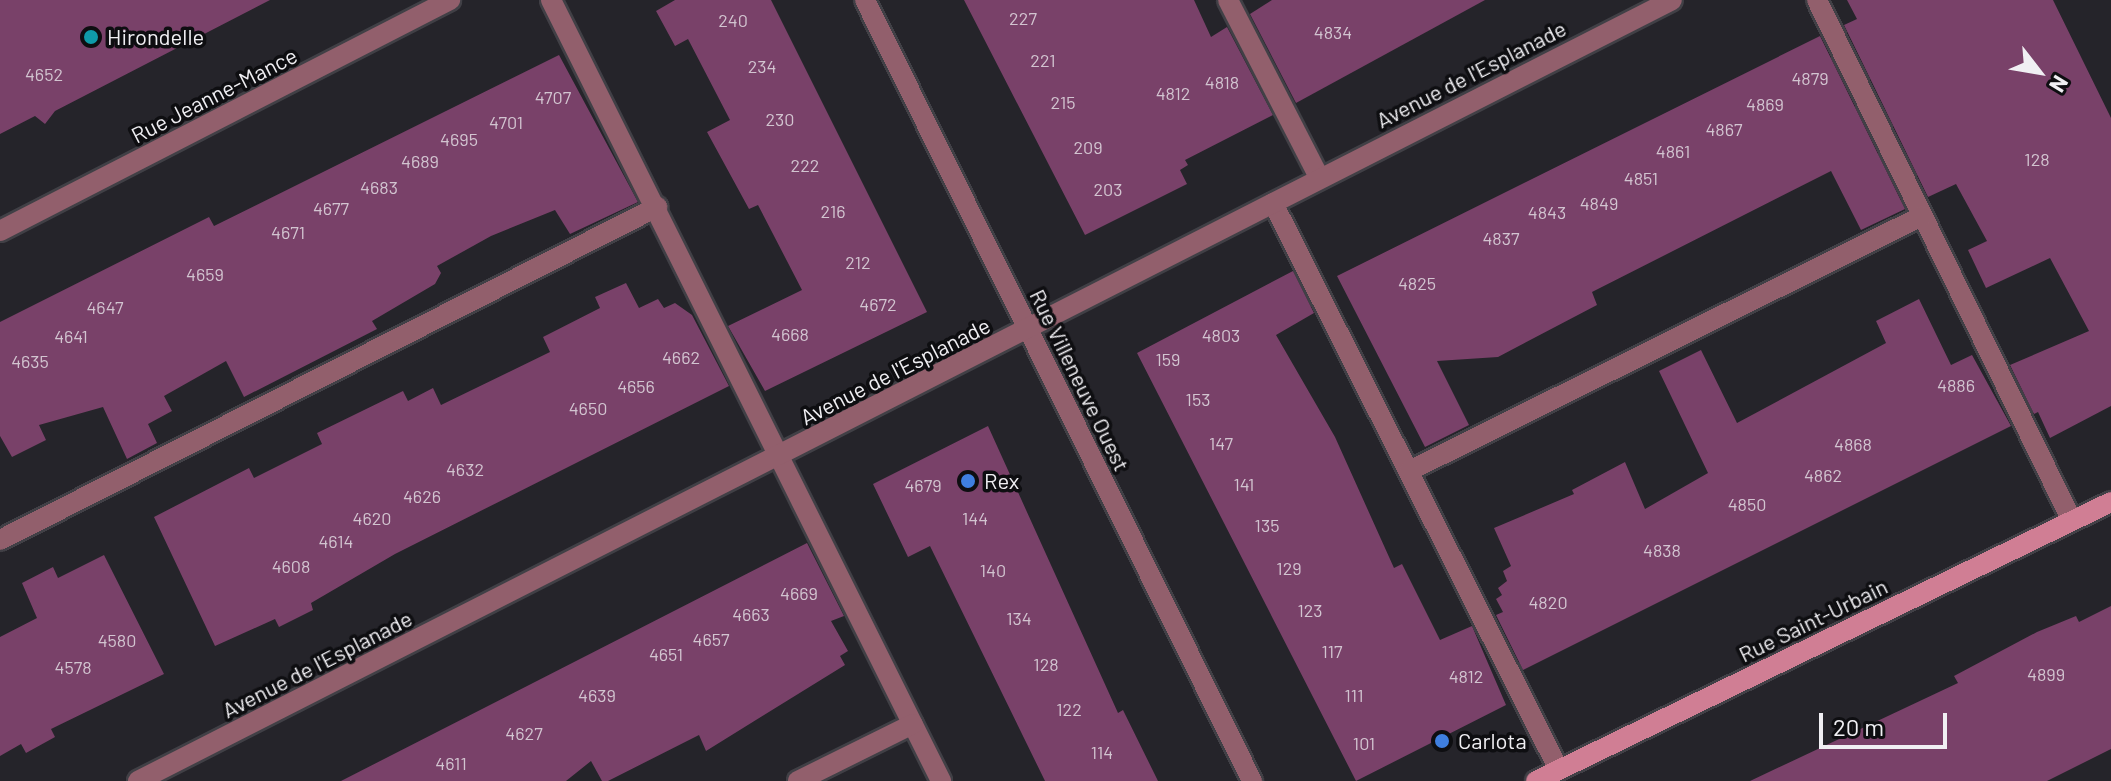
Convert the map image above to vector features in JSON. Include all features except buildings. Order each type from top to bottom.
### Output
[{"type":"main road","name":"Rue Saint-Urbain","points":[[1536,781],[2111,502]]},
{"type":"street","name":"Rue Jeanne-Mance","points":[[0,231],[450,0]]},
{"type":"street","points":[[551,0],[941,781]]},
{"type":"street","name":"Rue Villeneuve Ouest","points":[[865,0],[1252,781]]},
{"type":"street","points":[[1228,0],[1319,177]]},
{"type":"street","name":"Avenue de l'Esplanade","points":[[138,781],[1028,330],[1319,177],[1672,0]]},
{"type":"street","points":[[1817,0],[2072,521]]},
{"type":"street","points":[[1273,203],[1559,770]]},
{"type":"street","points":[[0,540],[657,207]]},
{"type":"street","points":[[1409,471],[1922,216]]},
{"type":"street","points":[[798,781],[913,724]]},
{"type":"place","name":"Hirondelle","points":[[91,37]]},
{"type":"place","name":"Rex","points":[[968,481]]},
{"type":"place","name":"Carlota","points":[[1442,741]]}]
